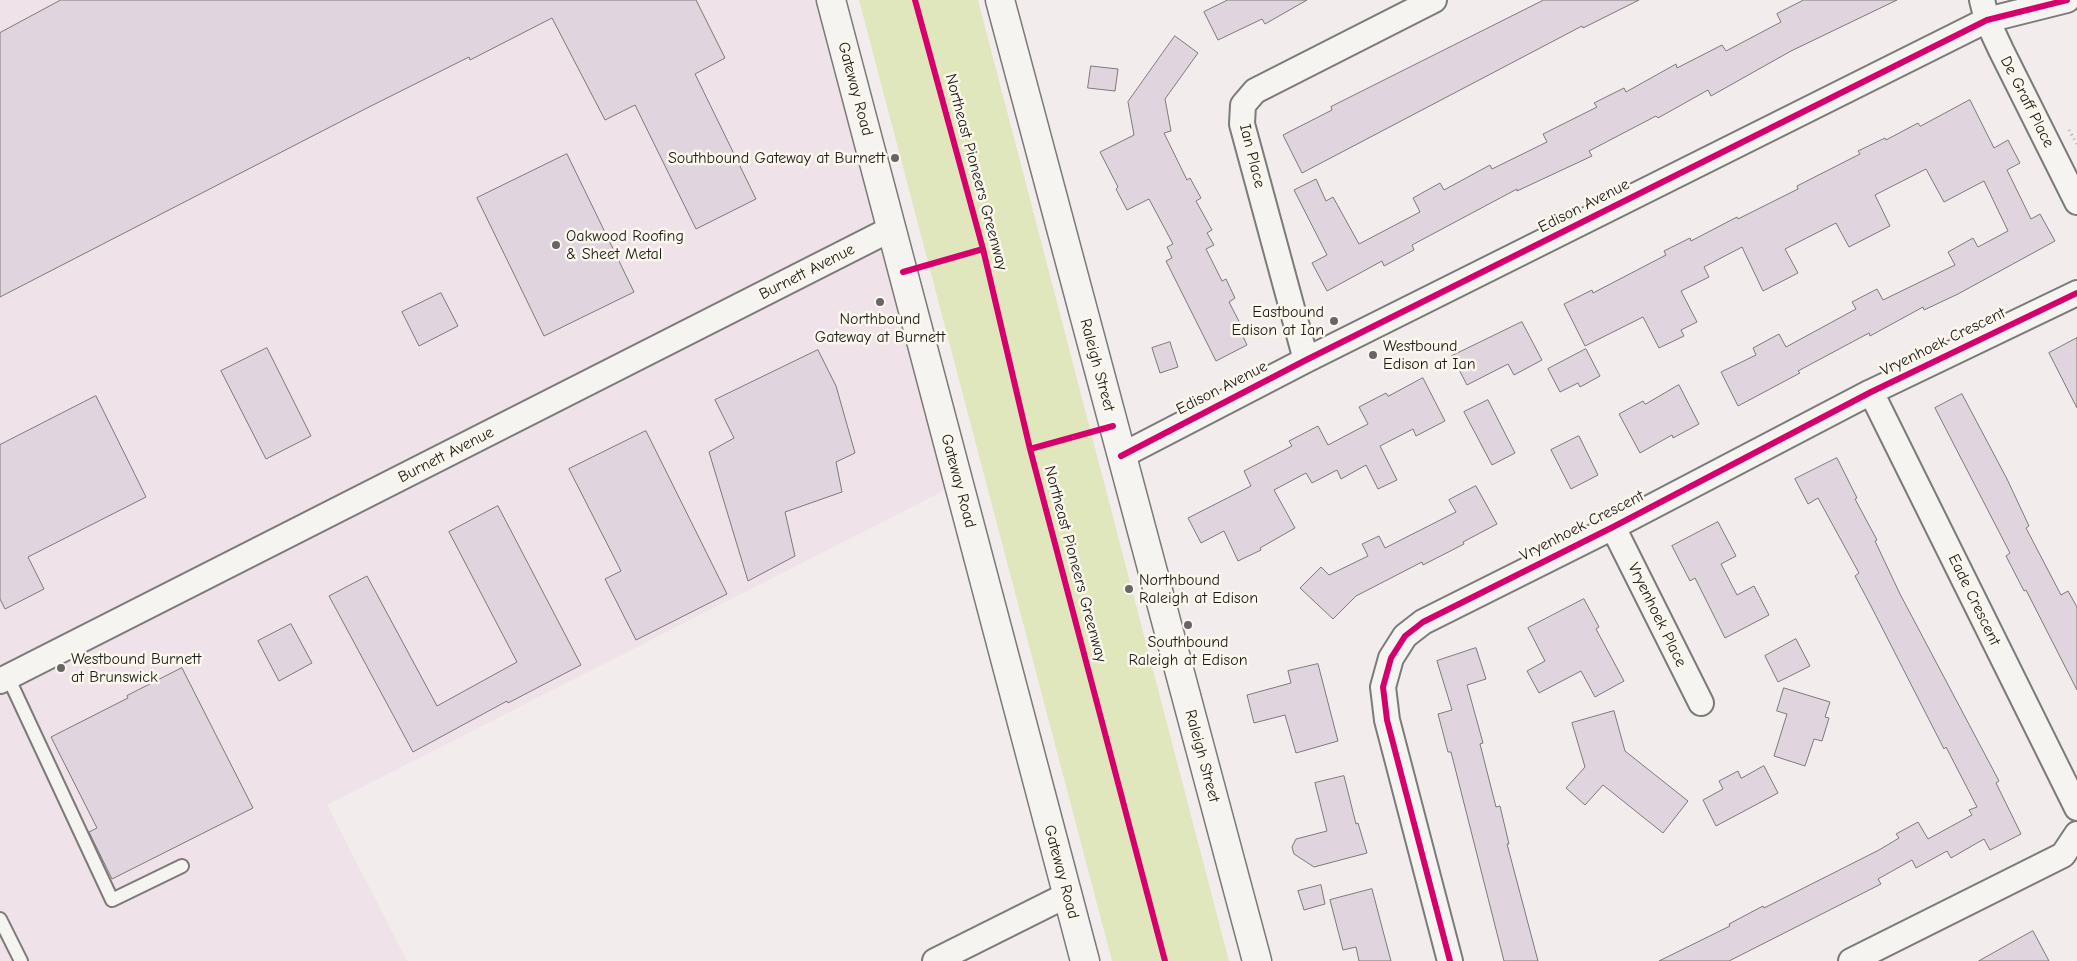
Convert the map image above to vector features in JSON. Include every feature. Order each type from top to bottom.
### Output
[{"type":"main road","name":"Gateway Road","points":[[831,0],[1085,961]]},
{"type":"main road","name":"Raleigh Street","points":[[1000,0],[1257,961]]},
{"type":"street","name":"Ian Place","points":[[1306,360],[1242,124],[1243,105],[1255,91],[1434,0]]},
{"type":"street","name":"Edison Avenue","points":[[1121,456],[1984,10],[2067,0]]},
{"type":"street","name":"De Graff Place","points":[[1984,10],[2077,202]]},
{"type":"street","name":"Burnett Avenue","points":[[4,679],[892,229]]},
{"type":"street","name":"Vryenhoek Crescent","points":[[1450,961],[1386,720],[1383,687],[1391,658],[1405,636],[1423,622],[1613,527],[1871,392],[2077,293]]},
{"type":"street","name":"Eade Crescent","points":[[1871,392],[2077,808]]},
{"type":"street","name":"Vryenhoek Place","points":[[1613,527],[1701,703]]},
{"type":"street","points":[[1851,961],[2063,855],[2077,834]]},
{"type":"street","points":[[935,961],[1067,895]]},
{"type":"lane","points":[[4,679],[112,900],[182,866]]},
{"type":"lane","points":[[0,919],[20,960]]},
{"type":"shaded area","points":[[0,0],[817,0],[947,489],[327,805],[407,961],[0,961]]},
{"type":"green space","points":[[859,0],[978,0],[1229,961],[1112,961]]},
{"type":"building","points":[[61,0],[696,0],[725,58],[695,74],[756,199],[696,229],[635,105],[605,120],[552,18],[470,60],[469,57],[365,109],[0,297],[0,33]]},
{"type":"building","points":[[1228,0],[1307,0],[1265,24],[1262,19],[1218,40],[1204,12]]},
{"type":"building","points":[[1544,0],[1639,0],[1583,28],[1582,26],[1302,173],[1283,135],[1332,110],[1331,107]]},
{"type":"building","points":[[1804,0],[1897,0],[1791,51],[1711,96],[1708,90],[1658,118],[1656,116],[1589,151],[1592,156],[1517,191],[1517,189],[1412,245],[1414,250],[1384,266],[1382,261],[1327,291],[1312,263],[1327,255],[1294,190],[1316,179],[1326,201],[1333,197],[1359,244],[1420,212],[1413,198],[1440,183],[1444,190],[1490,165],[1492,169],[1547,142],[1543,134],[1597,107],[1594,103],[1624,88],[1626,92],[1676,64],[1677,68],[1722,45],[1726,51],[1781,22],[1777,14]]},
{"type":"building","points":[[1175,36],[1198,53],[1165,99],[1171,131],[1164,133],[1187,180],[1190,178],[1201,198],[1196,201],[1212,230],[1207,233],[1214,245],[1206,249],[1222,281],[1226,279],[1235,298],[1229,302],[1244,331],[1241,332],[1247,345],[1216,361],[1166,261],[1172,258],[1167,247],[1173,244],[1149,199],[1127,210],[1116,189],[1118,187],[1100,152],[1134,135],[1128,102]]},
{"type":"building","points":[[1091,66],[1118,69],[1115,91],[1088,88]]},
{"type":"building","points":[[1970,100],[1994,148],[2008,140],[2020,163],[2007,170],[2031,219],[2040,214],[2055,241],[1958,294],[1924,310],[1923,307],[1870,336],[1869,333],[1738,406],[1721,372],[1756,355],[1753,348],[1779,334],[1786,347],[1856,309],[1852,302],[1877,289],[1883,300],[1955,265],[1948,252],[1973,238],[1978,247],[2008,231],[1984,181],[1944,202],[1926,169],[1875,195],[1890,226],[1849,247],[1836,223],[1785,249],[1798,273],[1763,291],[1742,247],[1704,267],[1709,277],[1681,291],[1697,322],[1681,330],[1684,336],[1659,348],[1643,317],[1585,346],[1564,304],[1592,290],[1593,293],[1666,255],[1664,251],[1690,238],[1691,241],[1798,189],[1797,186],[1860,154],[1858,151],[1885,138],[1886,140],[1918,123],[1920,126]]},
{"type":"building","name":"Oakwood Roofing & Sheet Metal","points":[[567,154],[634,292],[544,336],[477,198]]},
{"type":"building","points":[[441,293],[458,326],[419,346],[402,312]]},
{"type":"building","points":[[1522,322],[1542,360],[1514,375],[1508,364],[1467,385],[1452,356]]},
{"type":"building","points":[[2077,338],[2077,408],[2049,353]]},
{"type":"building","points":[[1170,342],[1178,367],[1160,373],[1152,348]]},
{"type":"building","points":[[267,348],[311,436],[266,459],[221,371]]},
{"type":"building","points":[[1586,349],[1600,376],[1580,387],[1578,383],[1560,392],[1548,369]]},
{"type":"building","points":[[818,350],[836,386],[855,453],[836,462],[842,492],[785,512],[795,556],[748,581],[709,452],[734,438],[715,400]]},
{"type":"building","points":[[1423,378],[1445,421],[1416,436],[1413,429],[1380,446],[1397,480],[1378,489],[1366,465],[1341,479],[1337,470],[1312,483],[1306,473],[1274,490],[1295,528],[1260,548],[1261,550],[1238,561],[1224,531],[1201,543],[1188,518],[1251,486],[1244,471],[1292,446],[1289,441],[1318,426],[1328,445],[1368,424],[1359,407],[1386,393],[1388,396]]},
{"type":"building","points":[[1679,385],[1699,424],[1673,438],[1672,435],[1640,453],[1619,414],[1643,401],[1645,404]]},
{"type":"building","points":[[1962,394],[2007,479],[2029,526],[2026,528],[2061,595],[2068,591],[2077,607],[2077,690],[2026,590],[2024,591],[2006,556],[2010,553],[1935,408]]},
{"type":"building","points":[[96,396],[146,497],[28,557],[44,589],[5,609],[0,599],[0,445]]},
{"type":"building","points":[[1488,400],[1515,453],[1492,465],[1464,412]]},
{"type":"building","points":[[646,431],[727,594],[636,640],[605,579],[621,571],[569,469]]},
{"type":"building","points":[[1579,436],[1598,475],[1571,489],[1551,450]]},
{"type":"building","points":[[1837,458],[1857,498],[1855,499],[1877,540],[1875,541],[1900,594],[1999,781],[1996,783],[2021,834],[1990,850],[1984,839],[1951,858],[1947,851],[1916,868],[1912,860],[1878,879],[1881,884],[1729,961],[1659,961],[1730,926],[1729,924],[1763,906],[1764,908],[1879,850],[1899,838],[1896,834],[1918,822],[1928,839],[1972,815],[1969,810],[1977,807],[1946,747],[1944,749],[1855,576],[1859,573],[1818,498],[1808,504],[1795,479]]},
{"type":"building","points":[[1476,486],[1497,524],[1463,542],[1464,544],[1423,565],[1422,562],[1356,596],[1333,619],[1300,588],[1321,567],[1329,575],[1368,556],[1362,544],[1379,536],[1385,548],[1456,512],[1449,500]]},
{"type":"building","points":[[498,506],[581,665],[508,703],[507,701],[413,752],[329,596],[367,576],[437,706],[517,662],[449,532]]},
{"type":"building","points":[[1718,522],[1736,556],[1721,564],[1737,595],[1754,586],[1769,615],[1725,638],[1695,578],[1690,581],[1672,546]]},
{"type":"building","points":[[1584,599],[1599,627],[1596,629],[1624,681],[1595,697],[1581,671],[1539,693],[1527,671],[1545,661],[1528,628]]},
{"type":"building","points":[[291,624],[312,663],[279,681],[258,641]]},
{"type":"building","points":[[1796,639],[1810,666],[1778,682],[1765,656]]},
{"type":"building","points":[[1476,648],[1486,679],[1467,685],[1483,743],[1480,744],[1496,807],[1500,806],[1509,844],[1507,844],[1538,961],[1504,961],[1451,752],[1448,752],[1438,714],[1452,710],[1437,661]]},
{"type":"building","points":[[1318,664],[1338,741],[1296,753],[1285,715],[1254,723],[1247,695],[1291,683],[1288,671]]},
{"type":"building","points":[[182,668],[253,808],[112,879],[89,832],[97,828],[51,737]]},
{"type":"building","points":[[1784,688],[1830,702],[1825,717],[1829,718],[1822,741],[1814,739],[1805,766],[1774,756],[1787,714],[1777,711]]},
{"type":"building","points":[[1614,711],[1625,751],[1688,801],[1663,833],[1603,785],[1585,805],[1566,788],[1585,767],[1572,723]]},
{"type":"building","points":[[1764,766],[1778,793],[1716,826],[1703,800],[1723,789],[1719,781],[1738,771],[1741,778]]},
{"type":"building","points":[[1344,776],[1356,824],[1358,823],[1367,853],[1314,867],[1294,854],[1292,847],[1296,839],[1327,831],[1315,783]]},
{"type":"building","points":[[1321,885],[1325,904],[1304,910],[1298,891]]},
{"type":"building","points":[[1372,889],[1391,961],[1359,961],[1356,947],[1343,950],[1330,900]]},
{"type":"building","points":[[2033,931],[2049,961],[1979,961]]},
{"type":"cycle path","name":"Northeast Pioneers Greenway","points":[[915,0],[983,249],[1030,449],[1165,961]]},
{"type":"cycle path","points":[[1121,456],[1306,360],[1987,20],[2067,0]]},
{"type":"cycle path","name":"Northeast Pioneers Greenway","points":[[903,272],[983,249]]},
{"type":"cycle path","points":[[1450,961],[1387,720],[1383,687],[1391,658],[1405,636],[1423,622],[1613,527],[1871,392],[2077,293]]},
{"type":"cycle path","points":[[1030,449],[1113,426]]},
{"type":"place","name":"Southbound Gateway at Burnett","points":[[895,158]]},
{"type":"place","name":"Oakwood Roofing & Sheet Metal","points":[[556,245]]},
{"type":"place","name":"Northbound Gateway at Burnett","points":[[880,302]]},
{"type":"place","name":"Eastbound Edison at Ian","points":[[1334,321]]},
{"type":"place","name":"Westbound Edison at Ian","points":[[1373,355]]},
{"type":"place","name":"Northbound Raleigh at Edison","points":[[1129,589]]},
{"type":"place","name":"Southbound Raleigh at Edison","points":[[1188,625]]},
{"type":"place","name":"Westbound Burnett at Brunswick","points":[[61,668]]}]
